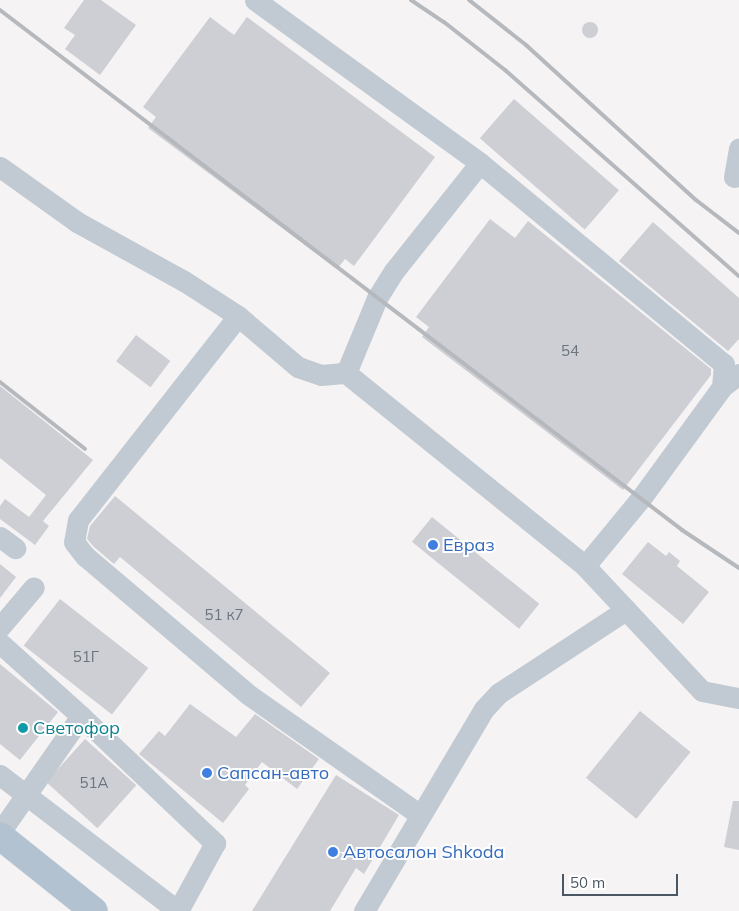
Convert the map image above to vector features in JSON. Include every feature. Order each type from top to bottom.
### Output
[{"type":"main road","points":[[0,836],[94,911]]},
{"type":"lane","points":[[255,0],[480,163],[724,364],[731,380],[641,498],[585,566]]},
{"type":"lane","points":[[734,177],[739,148]]},
{"type":"lane","points":[[346,373],[377,298],[394,271],[480,163]]},
{"type":"lane","points":[[0,167],[77,222],[184,281],[238,316],[298,367],[321,376],[346,373],[585,566],[702,691],[739,698]]},
{"type":"lane","points":[[238,316],[78,520],[74,542],[85,556],[249,695],[419,814]]},
{"type":"lane","points":[[0,627],[34,587]]},
{"type":"lane","points":[[364,911],[419,814],[474,724],[499,693],[626,610]]},
{"type":"lane","points":[[0,643],[81,716],[214,843],[178,911],[0,775]]},
{"type":"lane","points":[[0,832],[81,716]]},
{"type":"building","points":[[84,0],[101,0],[136,25],[100,75],[65,49],[75,35],[64,28]]},
{"type":"building","points":[[210,17],[234,35],[247,17],[435,157],[354,266],[345,259],[337,269],[148,128],[156,117],[143,107]]},
{"type":"building","points":[[590,22],[596,24],[598,30],[596,36],[590,38],[584,36],[582,30],[584,24]]},
{"type":"building","points":[[514,99],[619,190],[585,229],[480,138]]},
{"type":"building","points":[[490,219],[515,238],[528,221],[711,369],[711,375],[623,490],[422,337],[429,327],[416,317]]},
{"type":"building","points":[[653,222],[739,298],[739,339],[728,351],[619,261]]},
{"type":"building","points":[[136,335],[170,361],[150,387],[116,361]]},
{"type":"building","points":[[0,386],[93,460],[43,521],[49,526],[35,545],[0,519],[0,506],[5,499],[29,517],[46,495],[0,458]]},
{"type":"building","points":[[115,496],[330,673],[301,707],[120,557],[114,564],[94,547],[87,539],[90,526]]},
{"type":"building","points":[[432,517],[539,604],[519,629],[412,542]]},
{"type":"building","points":[[648,542],[666,556],[669,552],[680,561],[677,566],[709,592],[683,624],[622,574]]},
{"type":"building","points":[[0,564],[16,577],[0,598]]},
{"type":"building","points":[[60,599],[148,668],[112,714],[24,645]]},
{"type":"building","name":"Светофор","points":[[0,664],[58,712],[20,760],[0,744]]},
{"type":"building","name":"Сапсан-авто","points":[[190,704],[236,737],[255,714],[319,759],[297,789],[262,762],[245,785],[249,789],[223,823],[139,754],[159,731],[165,736]]},
{"type":"building","points":[[640,711],[691,752],[636,819],[586,778]]},
{"type":"building","points":[[85,739],[136,785],[97,828],[46,782]]},
{"type":"building","name":"Автосалон Shkoda","points":[[336,775],[399,815],[364,874],[356,868],[330,911],[252,911]]},
{"type":"building","points":[[733,801],[739,801],[739,850],[724,847]]},
{"type":"railway","points":[[411,0],[444,22],[505,70],[739,276]]},
{"type":"railway","points":[[469,0],[526,45],[696,200],[739,233]]},
{"type":"railway","points":[[0,10],[682,530],[739,568]]},
{"type":"railway","points":[[0,382],[85,449]]},
{"type":"place","name":"Евраз","points":[[433,545]]},
{"type":"place","name":"Светофор","points":[[23,728]]},
{"type":"place","name":"Сапсан-авто","points":[[207,773]]},
{"type":"place","name":"Автосалон Shkoda","points":[[333,852]]}]
